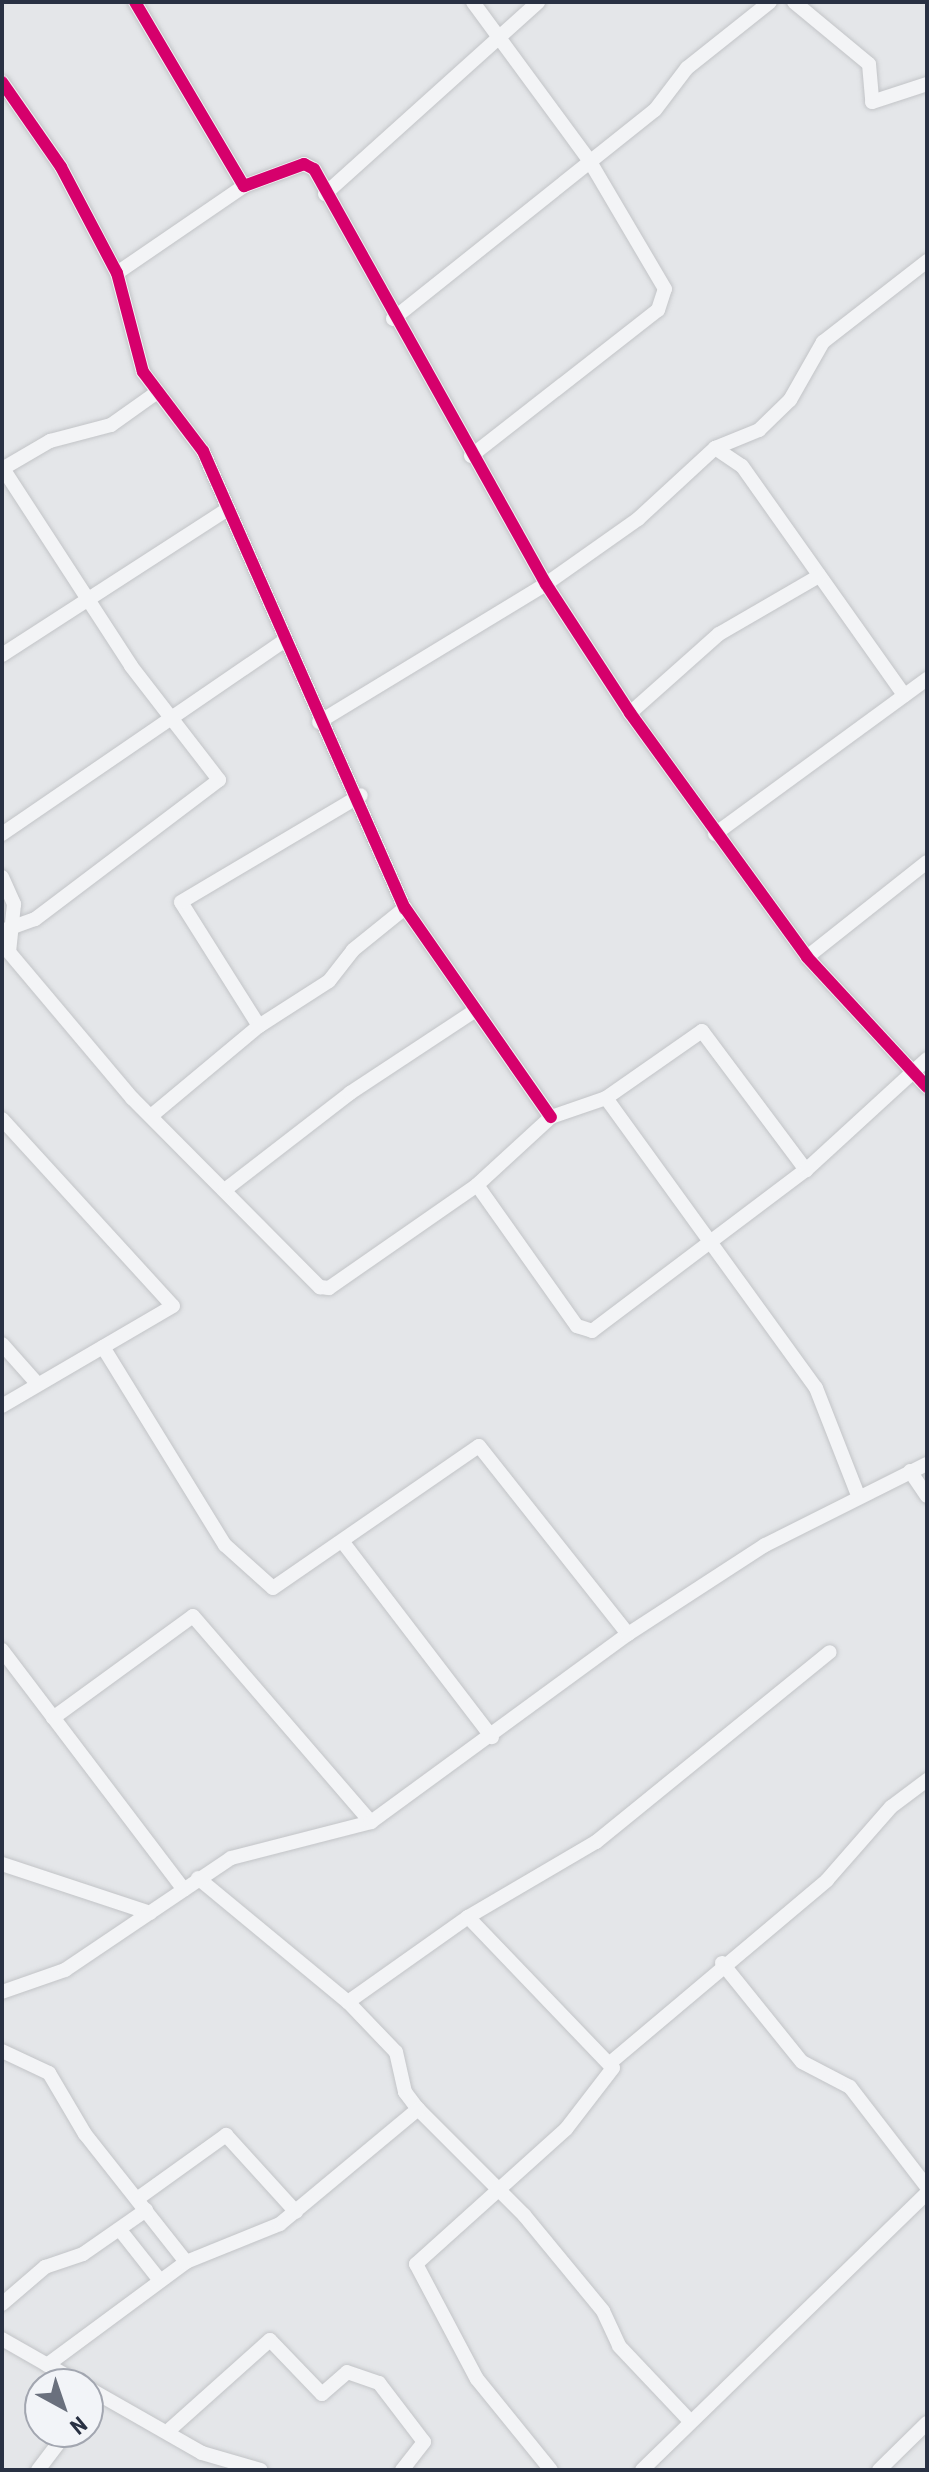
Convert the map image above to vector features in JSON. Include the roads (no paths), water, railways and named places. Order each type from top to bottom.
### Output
[{"type":"street","points":[[135,2],[244,186]]},
{"type":"street","points":[[471,456],[664,301],[665,289],[589,160],[473,2]]},
{"type":"street","points":[[325,194],[503,40],[538,2]]},
{"type":"street","points":[[393,319],[665,102],[725,33],[770,2]]},
{"type":"street","points":[[794,2],[869,64],[872,102],[927,84]]},
{"type":"street","points":[[2,82],[61,167],[117,273],[135,350],[156,393],[194,435],[319,722],[361,795],[405,908],[551,1117]]},
{"type":"street","points":[[117,273],[244,186],[304,164],[325,194],[393,319],[546,584],[630,713],[807,957],[927,1087]]},
{"type":"street","points":[[319,722],[546,584],[638,519],[715,448],[745,440],[776,416],[823,342],[927,261]]},
{"type":"street","points":[[6,930],[35,919],[217,784],[219,776],[131,666],[93,596],[2,468],[50,441],[111,425],[156,393]]},
{"type":"street","points":[[715,448],[742,466],[904,695]]},
{"type":"street","points":[[2,655],[225,511]]},
{"type":"street","points":[[630,713],[719,634],[819,576]]},
{"type":"street","points":[[2,834],[284,641]]},
{"type":"street","points":[[715,834],[927,679]]},
{"type":"street","points":[[259,1026],[181,902],[361,795]]},
{"type":"street","points":[[807,957],[927,862]]},
{"type":"street","points":[[2,877],[14,904],[35,919]]},
{"type":"street","points":[[14,904],[6,930],[9,952],[151,1116],[226,1189],[308,1281],[329,1288],[477,1185],[551,1117],[606,1098],[702,1031],[806,1170]]},
{"type":"street","points":[[151,1116],[259,1026],[329,981],[405,908]]},
{"type":"street","points":[[226,1189],[350,1093],[476,1010]]},
{"type":"street","points":[[477,1185],[584,1332],[806,1170],[927,1059]]},
{"type":"street","points":[[606,1098],[711,1239],[826,1407],[858,1495]]},
{"type":"street","points":[[2,1119],[171,1301],[170,1310],[35,1381],[2,1406]]},
{"type":"street","points":[[2,1344],[35,1381]]},
{"type":"street","points":[[103,1347],[225,1545],[273,1588],[345,1545],[479,1446],[628,1634]]},
{"type":"street","points":[[2,1992],[56,1975],[231,1858],[371,1822],[492,1737],[628,1634],[858,1495],[927,1464]]},
{"type":"street","points":[[910,1471],[927,1496]]},
{"type":"street","points":[[345,1545],[492,1737]]},
{"type":"street","points":[[53,1718],[193,1616],[371,1822]]},
{"type":"street","points":[[2,1650],[184,1890]]},
{"type":"street","points":[[348,2002],[468,1917],[596,1842],[830,1652]]},
{"type":"street","points":[[610,2063],[722,1963],[827,1880],[891,1807],[927,1780]]},
{"type":"street","points":[[2,1864],[150,1913]]},
{"type":"street","points":[[198,1878],[348,2002],[396,2052],[405,2092],[418,2109],[499,2190],[603,2311],[619,2346],[690,2421]]},
{"type":"street","points":[[468,1917],[610,2063],[612,2076],[566,2129],[416,2264],[477,2379],[551,2470]]},
{"type":"street","points":[[722,1963],[802,2062],[850,2087],[927,2187]]},
{"type":"street","points":[[2,2051],[49,2073],[186,2262]]},
{"type":"street","points":[[47,2365],[158,2278],[186,2262],[262,2234],[296,2212],[418,2109]]},
{"type":"street","points":[[2,2304],[45,2267],[79,2257],[120,2230],[142,2205],[226,2135],[296,2212]]},
{"type":"street","points":[[642,2470],[927,2193]]},
{"type":"street","points":[[120,2230],[158,2278]]},
{"type":"street","points":[[2,2339],[52,2368]]},
{"type":"street","points":[[167,2432],[270,2340],[322,2394],[347,2372],[379,2383],[424,2442],[402,2470]]},
{"type":"street","points":[[104,2401],[217,2459],[261,2470]]},
{"type":"street","points":[[879,2470],[927,2423]]},
{"type":"street","points":[[38,2470],[55,2448]]}]
